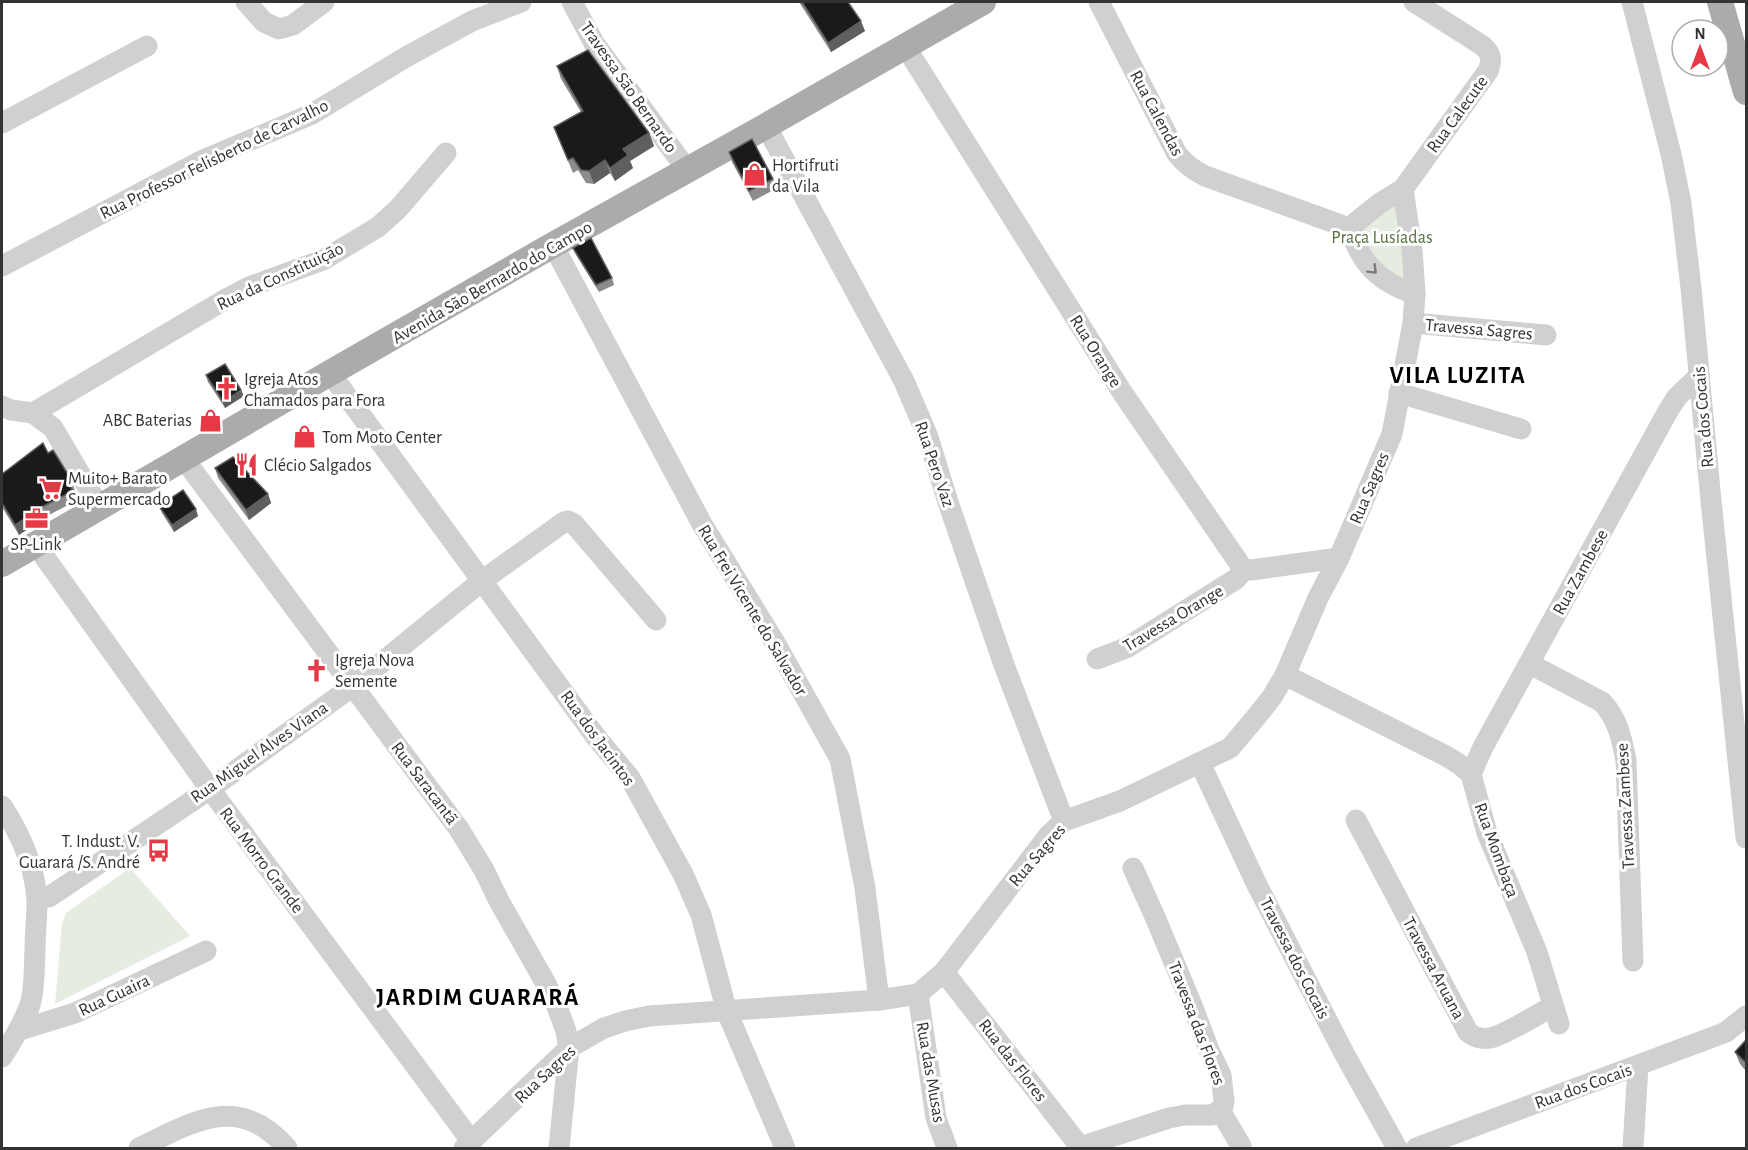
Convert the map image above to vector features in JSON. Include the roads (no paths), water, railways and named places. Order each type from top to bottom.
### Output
[{"type":"main road","name":"Avenida São Bernardo do Campo","points":[[2,564],[553,245],[688,171],[982,2]]},
{"type":"main road","points":[[1720,2],[1746,92]]},
{"type":"street","points":[[246,2],[274,28],[293,25],[324,2]]},
{"type":"street","points":[[472,21],[486,2]]},
{"type":"street","name":"Rua Professor Felisberto de Carvalho","points":[[2,266],[201,161],[312,114],[406,57],[472,21],[521,2]]},
{"type":"street","name":"Travessa São Bernardo","points":[[572,2],[594,43],[688,171]]},
{"type":"street","name":"Rua Calendas","points":[[1099,2],[1177,154],[1184,162],[1205,176],[1349,228]]},
{"type":"street","name":"Rua Calecute","points":[[1402,189],[1491,64],[1488,50],[1414,2]]},
{"type":"street","name":"Rua dos Cocais","points":[[1632,2],[1671,154],[1681,203],[1746,838]]},
{"type":"street","points":[[2,123],[147,46]]},
{"type":"street","name":"Rua Orange","points":[[905,46],[1122,392],[1232,555],[1245,569]]},
{"type":"street","name":"Rua Pero Vaz","points":[[766,126],[904,381],[924,428],[1004,665],[1064,821]]},
{"type":"street","name":"Rua da Constituição","points":[[33,413],[226,299],[249,287],[323,261],[378,227],[398,209],[446,153]]},
{"type":"street","points":[[1402,189],[1412,249],[1415,294],[1397,288],[1366,264],[1349,228],[1402,189]]},
{"type":"street","name":"Rua Frei Vicente do Salvador","points":[[553,245],[702,524],[774,641],[840,759],[865,888],[879,1000]]},
{"type":"street","name":"Rua Sagres","points":[[468,1145],[569,1048],[604,1028],[649,1016],[879,1000],[918,994],[945,972],[1049,835],[1064,821],[1120,801],[1230,748],[1267,703],[1284,675],[1318,598],[1339,558],[1392,434],[1413,323],[1415,294]]},
{"type":"street","name":"Travessa Sagres","points":[[1413,323],[1546,335]]},
{"type":"street","name":"Rua dos Jacintos","points":[[330,373],[596,737],[630,778],[683,874],[701,915],[727,1012],[785,1149]]},
{"type":"street","name":"Rua Zambese","points":[[1471,774],[1483,747],[1668,411],[1685,388],[1699,376]]},
{"type":"street","points":[[1399,393],[1521,429]]},
{"type":"street","points":[[5,410],[33,413],[52,428],[100,507]]},
{"type":"street","name":"Rua Saracantã","points":[[184,459],[459,829],[484,870],[556,1004],[566,1031],[569,1048],[559,1149]]},
{"type":"street","name":"Rua Miguel Alves Viana","points":[[37,899],[49,897],[210,789],[353,686],[483,580],[564,522],[574,524],[656,620]]},
{"type":"street","name":"Rua Morro Grande","points":[[36,545],[468,1145]]},
{"type":"street","points":[[1245,569],[1339,558]]},
{"type":"street","name":"Travessa Orange","points":[[1097,658],[1126,648],[1160,628],[1236,579],[1245,569]]},
{"type":"street","name":"Travessa Zambese","points":[[1530,664],[1602,702],[1608,708],[1620,731],[1626,761],[1633,961]]},
{"type":"street","points":[[1284,675],[1446,756],[1471,774]]},
{"type":"street","name":"Travessa dos Cocais","points":[[1200,763],[1257,885],[1345,1055],[1397,1149]]},
{"type":"street","name":"Rua Mombaça","points":[[1471,774],[1487,833],[1537,952],[1556,1015]]},
{"type":"street","points":[[2,807],[24,847],[33,875],[37,899],[34,976],[30,1003],[20,1030],[2,1057]]},
{"type":"street","name":"Travessa Aruana","points":[[1356,820],[1467,1032],[1479,1038],[1494,1037],[1556,1015]]},
{"type":"street","name":"Travessa das Flores","points":[[1081,1148],[1169,1118],[1185,1115],[1212,1115],[1220,1110],[1224,1101],[1221,1075],[1132,868]]},
{"type":"street","name":"Rua Guaira","points":[[20,1030],[75,1014],[206,951]]},
{"type":"street","name":"Rua das Flores","points":[[945,972],[1081,1148]]},
{"type":"street","name":"Rua das Musas","points":[[918,994],[936,1118],[946,1149]]},
{"type":"street","name":"Rua dos Cocais","points":[[1416,1149],[1726,1032],[1746,1016]]},
{"type":"street","points":[[1633,1149],[1638,1066]]},
{"type":"street","points":[[1220,1110],[1240,1146]]},
{"type":"street","points":[[139,1149],[191,1123],[223,1116],[239,1117],[257,1124],[270,1132],[287,1149]]},
{"type":"place","name":"Hortifruti da Vila","points":[[754,175]]},
{"type":"place","name":"Igreja Atos Chamados para Fora","points":[[226,389]]},
{"type":"place","name":"ABC Baterias","points":[[210,420]]},
{"type":"place","name":"Tom Moto Center","points":[[304,437]]},
{"type":"place","name":"Clécio Salgados","points":[[246,465]]},
{"type":"place","name":"Muito+ Barato Supermercado","points":[[50,488]]},
{"type":"place","name":"SP-Link","points":[[36,518]]},
{"type":"place","name":"Igreja Nova Semente","points":[[317,670]]},
{"type":"place","name":"T. Indust. V. Guarará /S. André","points":[[158,851]]},
{"type":"district","name":"VILA LUZITA","points":[[1458,375]]},
{"type":"district","name":"JARDIM GUARARÁ","points":[[478,997]]},
{"type":"park label","name":"Praça Lusíadas","points":[[1382,237]]}]
